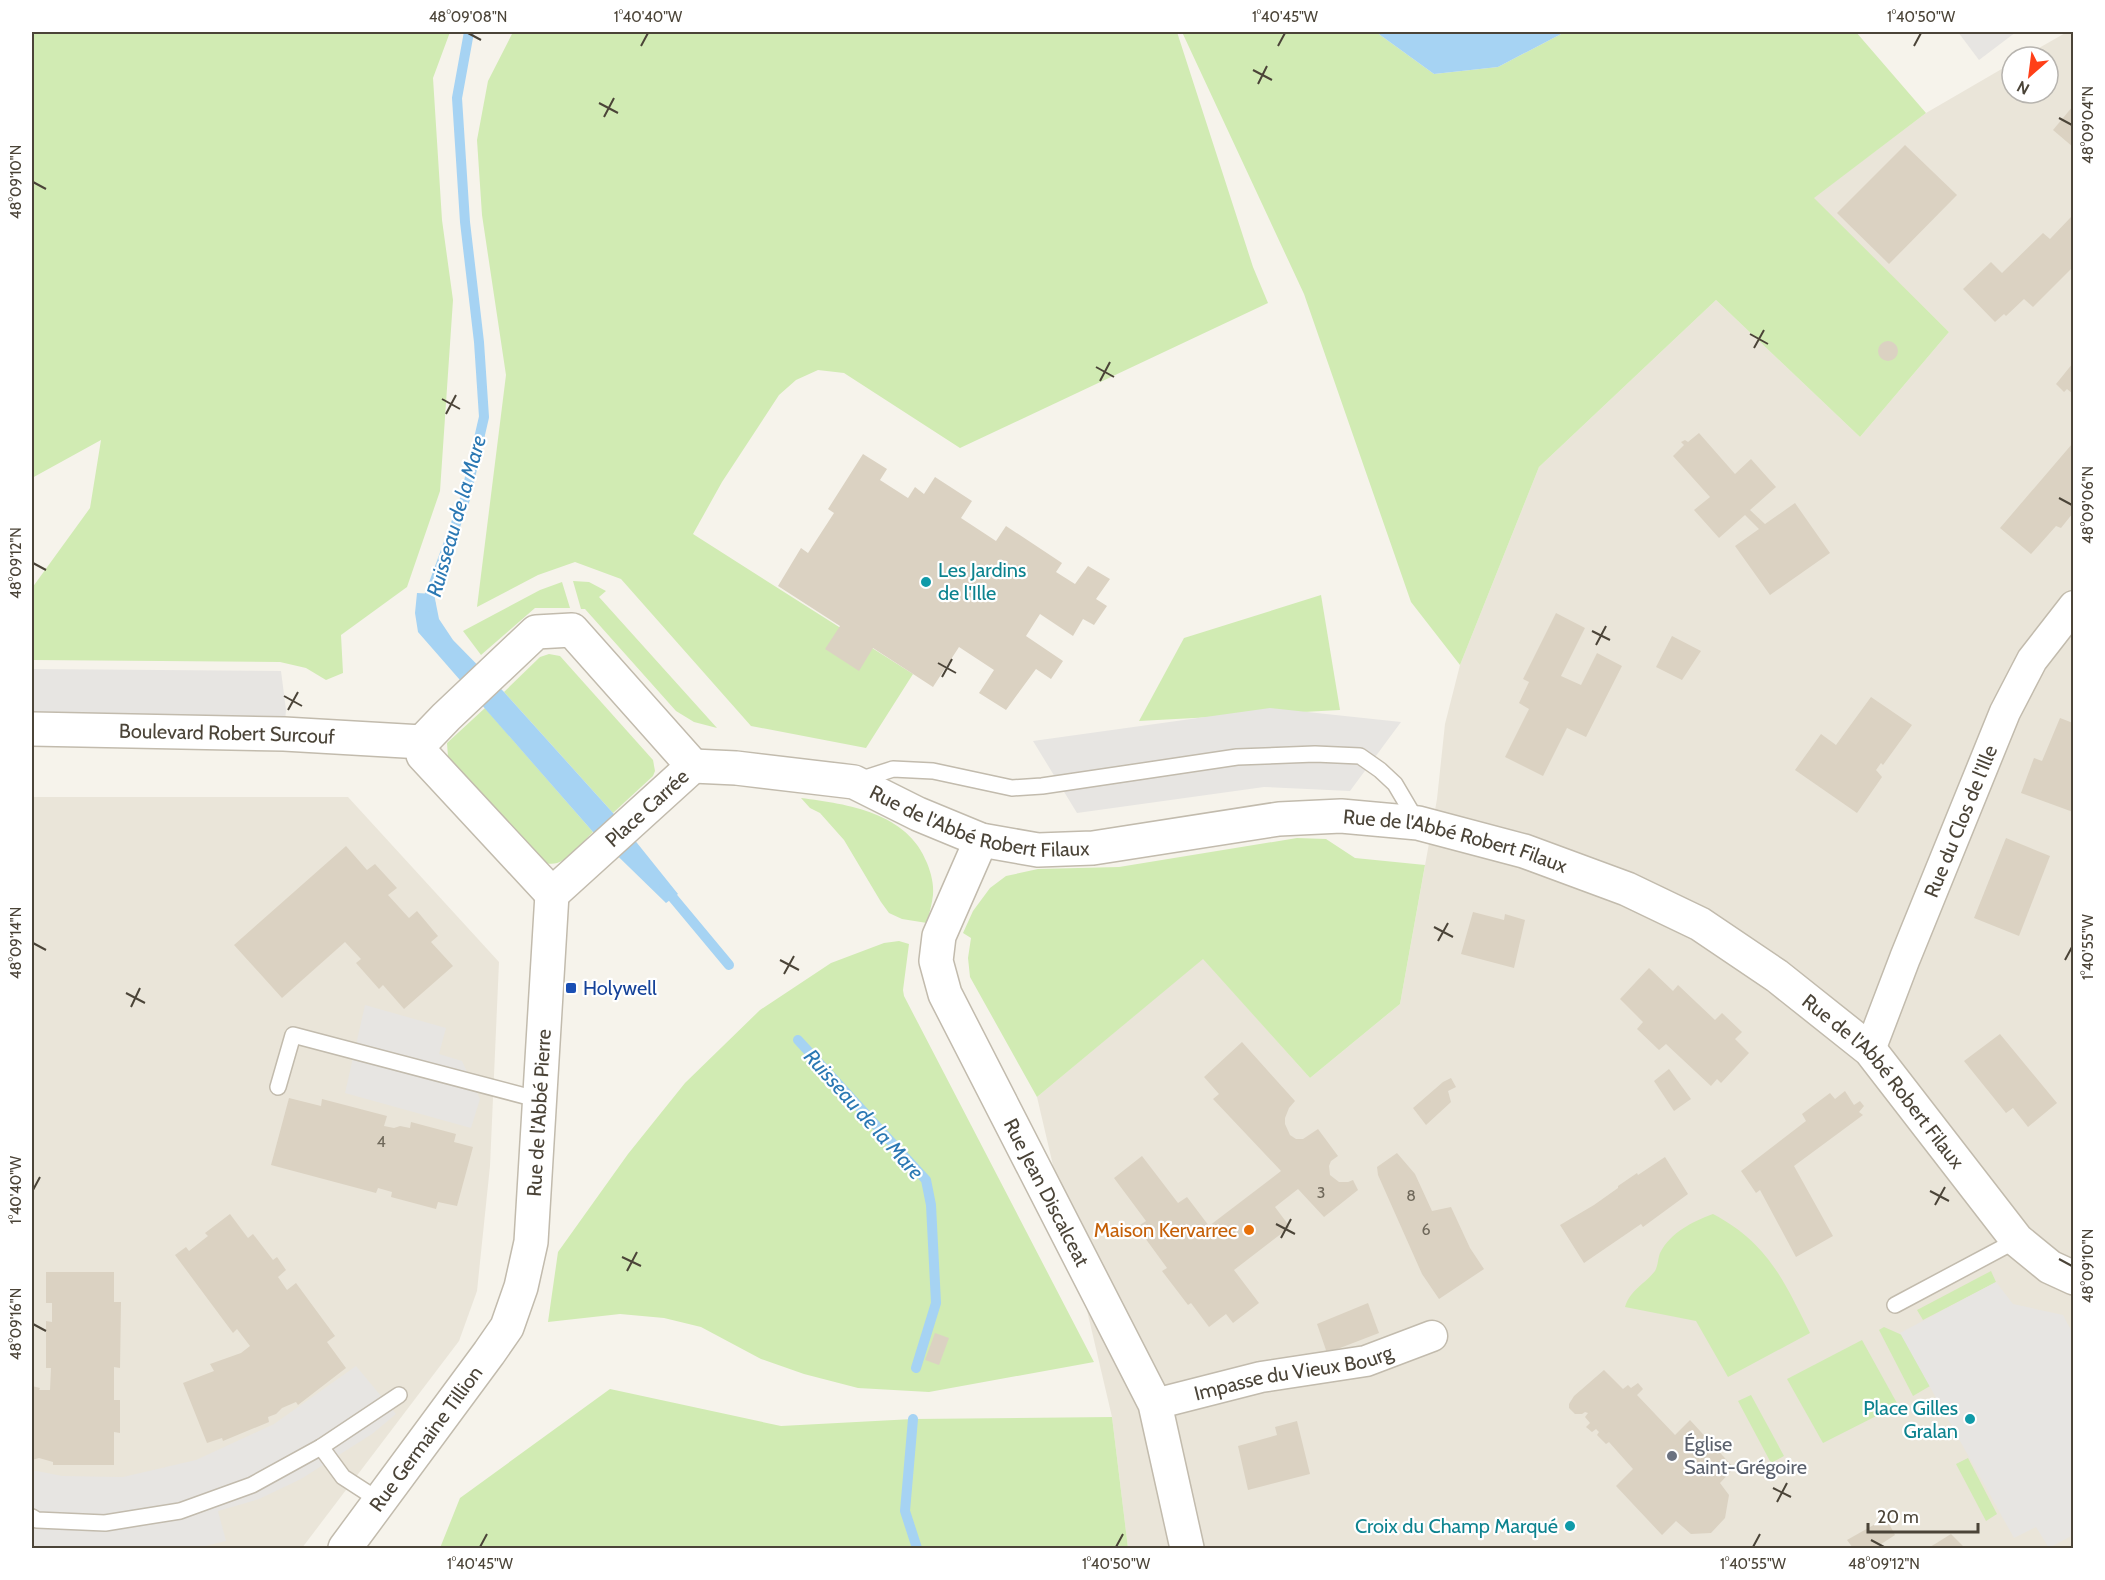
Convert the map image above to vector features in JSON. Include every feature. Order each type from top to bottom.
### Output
[{"type":"street","name":"Rue du Clos de l'Ille","points":[[1870,1050],[2005,712],[2032,660],[2073,606]]},
{"type":"street","name":"Place Carrée","points":[[422,742],[536,632],[572,630],[693,766],[552,894]]},
{"type":"street","name":"Boulevard Robert Surcouf","points":[[32,729],[284,734],[422,742]]},
{"type":"street","points":[[422,742],[423,755],[552,894]]},
{"type":"street","name":"Rue de l'Abbé Robert Filaux","points":[[693,766],[736,768],[854,782],[918,814],[981,840],[1038,850],[1093,848],[1278,819],[1341,816],[1418,824],[1524,851],[1627,889],[1700,924],[1765,967],[1870,1050],[2017,1240],[2050,1267],[2073,1278]]},
{"type":"street","name":"Rue Jean Discalceat","points":[[981,840],[939,936],[936,961],[945,994],[1155,1404],[1187,1548]]},
{"type":"street","name":"Rue de l'Abbé Pierre","points":[[507,1326],[521,1287],[531,1242],[552,894]]},
{"type":"street","name":"Rue Germaine Tillion","points":[[345,1548],[507,1326]]},
{"type":"street","name":"Impasse du Vieux Bourg","points":[[1155,1404],[1261,1377],[1365,1361],[1432,1336]]},
{"type":"lane","points":[[854,782],[893,769],[933,771],[1012,788],[1042,786],[1237,757],[1314,754],[1360,756],[1395,784],[1418,824]]},
{"type":"lane","points":[[278,1088],[293,1035],[540,1100]]},
{"type":"lane","points":[[1895,1305],[2017,1240]]},
{"type":"lane","points":[[32,1517],[37,1520],[105,1522],[180,1511],[252,1485],[321,1447],[399,1395]]},
{"type":"lane","points":[[321,1447],[343,1477],[381,1501]]},
{"type":"shaded area","points":[[1958,32],[2016,32],[1979,60]]},
{"type":"shaded area","points":[[2067,32],[2073,32],[2073,1548],[1128,1548],[1112,1417],[1037,1097],[1203,958],[1310,1078],[1400,1004],[1437,799],[1445,724],[1460,665],[1539,467],[1716,300],[1860,437],[1949,332],[1813,198],[1926,113],[2000,70],[2000,105],[2060,105],[2060,45],[2044,45]]},
{"type":"shaded area","points":[[32,669],[281,671],[286,710],[284,734],[32,729]]},
{"type":"shaded area","points":[[1270,708],[1401,722],[1350,791],[1264,787],[1077,813],[1033,741]]},
{"type":"shaded area","points":[[32,797],[348,797],[499,962],[490,1166],[477,1291],[459,1341],[302,1548],[32,1548]]},
{"type":"shaded area","points":[[365,1005],[446,1028],[439,1054],[462,1061],[480,1099],[471,1128],[345,1093]]},
{"type":"shaded area","points":[[1996,1282],[2013,1304],[2063,1315],[2073,1334],[2073,1535],[2049,1548],[2036,1527],[2014,1538],[1900,1333]]},
{"type":"shaded area","points":[[356,1366],[396,1414],[372,1434],[301,1479],[259,1499],[218,1511],[226,1541],[197,1548],[32,1548],[32,1470],[62,1476],[123,1477],[196,1460],[274,1424]]},
{"type":"green space","points":[[32,32],[450,32],[433,78],[442,220],[453,300],[440,491],[407,587],[341,635],[343,673],[326,680],[306,668],[280,662],[32,660],[32,588],[90,508],[101,440],[32,478]]},
{"type":"green space","points":[[513,32],[1177,32],[1253,267],[1268,303],[960,448],[844,373],[818,370],[796,380],[779,395],[722,482],[693,534],[913,674],[866,748],[751,726],[621,579],[575,562],[538,575],[477,607],[506,375],[482,215],[477,140],[488,81]]},
{"type":"green space","points":[[1182,32],[1376,32],[1434,74],[1498,67],[1565,32],[1856,32],[1926,113],[1814,198],[1949,332],[1860,437],[1716,300],[1539,467],[1460,665],[1411,602],[1304,294]]},
{"type":"green space","points":[[573,581],[589,582],[606,591],[599,597],[717,728],[694,722],[676,711],[585,609],[581,609]]},
{"type":"green space","points":[[562,582],[570,608],[535,608],[481,655],[463,631],[540,590]]},
{"type":"green space","points":[[1321,595],[1340,710],[1139,721],[1184,638]]},
{"type":"green space","points":[[549,654],[560,656],[653,760],[655,771],[653,776],[613,813],[504,692],[540,657]]},
{"type":"green space","points":[[485,708],[593,832],[563,860],[549,864],[542,861],[448,757],[447,743]]},
{"type":"green space","points":[[801,798],[857,808],[891,822],[906,833],[918,846],[932,879],[933,895],[927,923],[902,919],[889,913],[844,840],[820,813],[810,808]]},
{"type":"green space","points":[[1297,838],[1326,839],[1355,858],[1425,865],[1400,1004],[1310,1078],[1203,959],[1037,1097],[970,977],[968,958],[971,938],[963,933],[973,911],[990,888],[1006,876],[1038,869],[1119,867]]},
{"type":"green space","points":[[899,941],[909,944],[904,996],[1094,1362],[929,1392],[858,1388],[804,1374],[761,1359],[701,1327],[664,1318],[620,1314],[548,1322],[558,1252],[628,1154],[685,1083],[760,1010],[831,963],[884,943]]},
{"type":"green space","points":[[1713,1214],[1732,1225],[1761,1251],[1782,1280],[1810,1333],[1728,1377],[1696,1321],[1625,1307],[1634,1292],[1655,1271],[1660,1253],[1670,1239],[1690,1224]]},
{"type":"green space","points":[[1991,1271],[1996,1282],[1923,1320],[1917,1310]]},
{"type":"green space","points":[[1884,1327],[1902,1335],[1930,1386],[1913,1396],[1879,1330]]},
{"type":"green space","points":[[1862,1340],[1898,1405],[1823,1443],[1787,1379]]},
{"type":"green space","points":[[610,1389],[781,1426],[913,1419],[1112,1417],[1128,1548],[440,1548],[460,1498]]},
{"type":"green space","points":[[1751,1395],[1784,1456],[1771,1463],[1738,1401]]},
{"type":"green space","points":[[1968,1458],[1997,1514],[1986,1521],[1956,1464]]},
{"type":"water","points":[[1376,32],[1565,32],[1498,67],[1434,74]]},
{"type":"water","name":"Ruisseau de la Mare","points":[[417,593],[434,594],[439,619],[453,640],[504,692],[613,813],[678,894],[666,903],[593,832],[418,632],[415,613]]},
{"type":"building","points":[[2073,106],[2073,147],[2053,130]]},
{"type":"building","points":[[1905,145],[1957,195],[1889,264],[1837,213]]},
{"type":"building","points":[[2071,217],[2073,219],[2073,267],[2033,307],[2024,299],[2006,316],[2004,314],[1995,322],[1963,289],[1991,262],[2002,273],[2043,233],[2050,239]]},
{"type":"building","points":[[1884,341],[1892,341],[1898,347],[1898,355],[1892,361],[1884,361],[1878,355],[1878,347]]},
{"type":"building","points":[[2073,363],[2073,394],[2067,389],[2064,392],[2056,384]]},
{"type":"building","points":[[1699,433],[1735,474],[1751,459],[1776,487],[1750,510],[1765,524],[1795,503],[1830,553],[1770,595],[1735,546],[1759,529],[1745,515],[1719,538],[1694,510],[1710,497],[1673,456],[1684,445],[1681,442],[1685,440],[1688,442]]},
{"type":"building","points":[[2072,444],[2073,513],[2061,528],[2056,526],[2031,554],[2000,528]]},
{"type":"building","name":"Les Jardins de l'Ille","points":[[863,454],[887,469],[880,480],[908,498],[915,487],[924,494],[935,477],[972,501],[961,518],[996,541],[1006,526],[1062,563],[1056,572],[1075,584],[1088,566],[1110,579],[1096,599],[1107,606],[1094,625],[1083,619],[1073,636],[1040,614],[1026,636],[1063,661],[1051,679],[1036,669],[1006,710],[979,693],[994,670],[959,647],[933,687],[873,648],[859,671],[825,649],[840,626],[778,586],[801,548],[808,553],[834,513],[828,509]]},
{"type":"building","points":[[1556,613],[1585,628],[1561,676],[1581,685],[1597,653],[1622,666],[1586,737],[1567,728],[1543,776],[1505,757],[1529,709],[1519,703],[1529,682],[1523,679]]},
{"type":"building","points":[[1672,636],[1701,651],[1682,680],[1656,667]]},
{"type":"building","points":[[1871,697],[1912,725],[1883,765],[1881,763],[1876,770],[1882,777],[1857,813],[1795,770],[1821,734],[1836,745]]},
{"type":"building","points":[[2060,718],[2073,723],[2073,812],[2021,793],[2034,758],[2042,761]]},
{"type":"building","points":[[2006,838],[2050,856],[2019,936],[1974,918]]},
{"type":"building","points":[[346,846],[367,870],[375,864],[397,888],[388,895],[409,918],[417,911],[438,936],[431,942],[453,966],[404,1009],[383,985],[379,989],[356,963],[361,959],[345,942],[282,998],[234,945]]},
{"type":"building","points":[[1473,912],[1504,920],[1505,914],[1525,920],[1514,968],[1461,954]]},
{"type":"building","points":[[1649,968],[1673,991],[1678,985],[1715,1020],[1722,1013],[1742,1032],[1735,1039],[1749,1053],[1721,1083],[1717,1079],[1711,1086],[1666,1044],[1659,1050],[1637,1029],[1643,1022],[1620,999]]},
{"type":"building","points":[[2000,1034],[2057,1103],[2028,1127],[2013,1108],[2006,1113],[1964,1061]]},
{"type":"building","points":[[1242,1042],[1295,1101],[1285,1118],[1290,1135],[1296,1139],[1303,1139],[1318,1129],[1338,1156],[1331,1161],[1330,1175],[1339,1182],[1353,1180],[1358,1190],[1324,1217],[1298,1189],[1275,1207],[1290,1227],[1234,1270],[1259,1303],[1233,1323],[1226,1314],[1209,1327],[1191,1303],[1188,1305],[1162,1271],[1167,1268],[1137,1227],[1146,1221],[1114,1178],[1142,1156],[1178,1203],[1187,1197],[1209,1226],[1281,1171],[1213,1099],[1219,1094],[1204,1077]]},
{"type":"building","points":[[1669,1069],[1691,1099],[1674,1111],[1654,1081]]},
{"type":"building","points":[[1451,1078],[1456,1087],[1448,1091],[1451,1102],[1426,1125],[1413,1108],[1443,1082]]},
{"type":"building","points":[[1845,1091],[1854,1105],[1860,1101],[1864,1106],[1859,1112],[1863,1115],[1794,1166],[1833,1236],[1796,1257],[1760,1190],[1756,1193],[1741,1171],[1806,1121],[1802,1114],[1830,1093],[1835,1099]]},
{"type":"building","points":[[289,1098],[321,1106],[322,1099],[387,1116],[384,1126],[410,1128],[411,1122],[456,1134],[454,1142],[473,1147],[457,1206],[438,1202],[436,1209],[391,1197],[392,1192],[378,1188],[376,1193],[271,1165]]},
{"type":"building","points":[[1397,1153],[1415,1174],[1432,1211],[1451,1207],[1470,1248],[1484,1269],[1439,1299],[1422,1274],[1378,1175],[1377,1167]]},
{"type":"building","points":[[1665,1157],[1688,1194],[1643,1227],[1641,1224],[1584,1263],[1560,1225]]},
{"type":"building","points":[[230,1214],[248,1238],[253,1234],[273,1260],[277,1257],[286,1270],[278,1277],[287,1290],[296,1283],[335,1336],[327,1342],[346,1368],[298,1405],[296,1402],[268,1417],[269,1422],[223,1441],[222,1438],[207,1443],[183,1383],[214,1371],[210,1364],[241,1353],[250,1346],[237,1329],[233,1333],[175,1255],[186,1247],[189,1251],[208,1236],[205,1233]]},
{"type":"building","points":[[46,1272],[114,1272],[114,1302],[121,1302],[120,1368],[114,1367],[114,1400],[120,1400],[120,1433],[114,1432],[114,1465],[53,1465],[53,1462],[39,1458],[32,1460],[32,1386],[40,1388],[39,1390],[50,1390],[51,1368],[46,1368],[46,1321],[52,1322],[52,1303],[46,1303]]},
{"type":"building","points":[[1368,1303],[1379,1333],[1327,1353],[1317,1324]]},
{"type":"building","points":[[935,1333],[949,1338],[939,1365],[925,1360]]},
{"type":"building","name":"Église Saint-Grégoire","points":[[1604,1370],[1623,1389],[1628,1385],[1631,1388],[1638,1383],[1643,1389],[1637,1395],[1675,1435],[1690,1420],[1734,1468],[1720,1483],[1729,1495],[1725,1518],[1711,1533],[1691,1534],[1676,1521],[1662,1535],[1616,1486],[1633,1469],[1609,1442],[1606,1444],[1597,1435],[1599,1432],[1596,1429],[1592,1432],[1586,1427],[1590,1423],[1585,1417],[1588,1413],[1575,1414],[1569,1408],[1574,1396]]},
{"type":"building","points":[[1297,1421],[1310,1474],[1248,1490],[1238,1446],[1277,1435],[1275,1427]]},
{"type":"building","points":[[1886,1518],[1895,1535],[1875,1548],[1853,1548],[1847,1540]]},
{"type":"building","points":[[1951,1534],[1965,1548],[1928,1548],[1935,1544]]},
{"type":"waterway","name":"Ruisseau de la Mare","points":[[431,607],[429,597],[465,499],[484,417],[479,342],[465,222],[457,98],[469,32]]},
{"type":"waterway","name":"Ruisseau de la Mare","points":[[664,887],[729,965]]},
{"type":"waterway","name":"Ruisseau de la Mare","points":[[798,1040],[926,1180],[931,1205],[936,1303],[916,1368]]},
{"type":"waterway","name":"Ruisseau de la Mare","points":[[913,1419],[905,1511],[917,1548]]},
{"type":"place","name":"Les Jardins de l'Ille","points":[[926,582]]},
{"type":"place","name":"Holywell","points":[[571,988]]},
{"type":"place","name":"Maison Kervarrec","points":[[1249,1230]]},
{"type":"place","name":"Place Gilles Gralan","points":[[1970,1419]]},
{"type":"place","name":"Église Saint-Grégoire","points":[[1672,1456]]},
{"type":"place","name":"Croix du Champ Marqué","points":[[1570,1526]]}]
